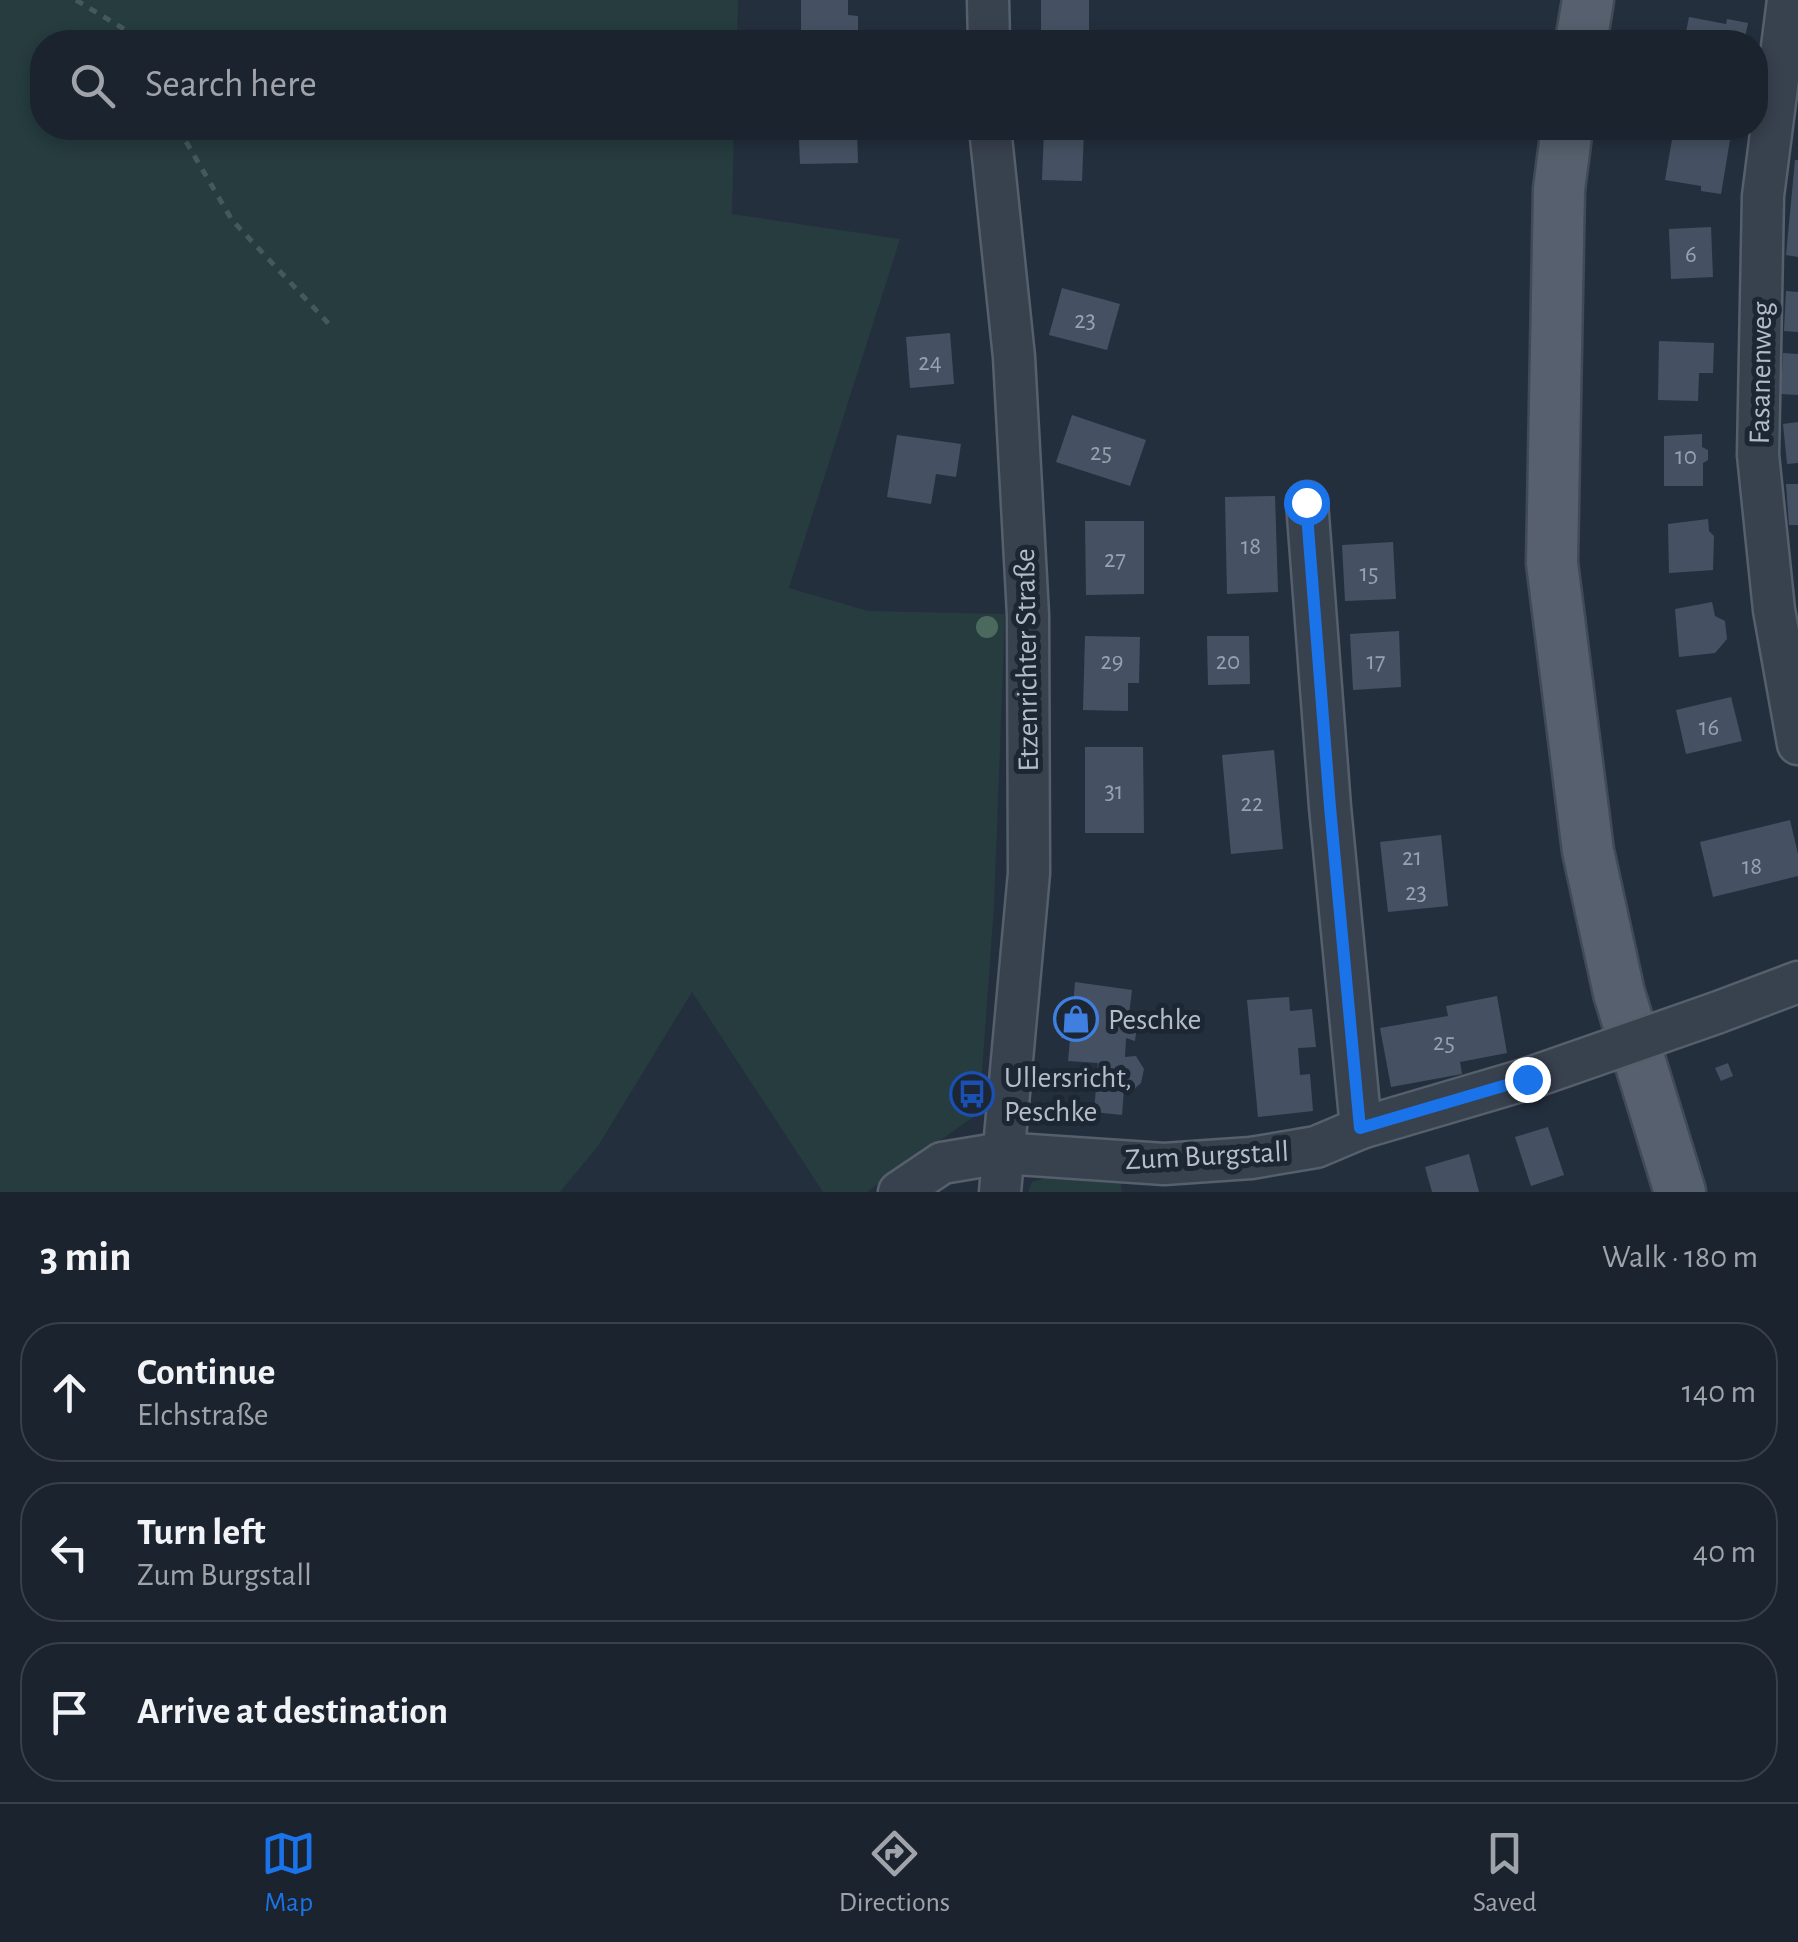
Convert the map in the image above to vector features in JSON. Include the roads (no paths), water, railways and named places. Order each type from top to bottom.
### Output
[{"type":"main road","points":[[1583,30],[1588,0]]},
{"type":"main road","points":[[1565,140],[1559,189],[1552,564],[1588,851],[1619,993],[1680,1192]]},
{"type":"street","points":[[988,0],[989,30]]},
{"type":"street","name":"Fasanenweg","points":[[1788,0],[1762,196],[1758,454],[1774,610],[1798,744]]},
{"type":"street","name":"Etzenrichter Straße","points":[[991,140],[1014,357],[1028,615],[1029,873],[1001,1172]]},
{"type":"street","points":[[1306,502],[1360,1128]]},
{"type":"street","name":"Zum Burgstall","points":[[899,1192],[942,1163],[1001,1172],[1251,1158],[1316,1148],[1360,1128],[1527,1079],[1798,982]]},
{"type":"place","name":"Peschke","points":[[1076,1019]]},
{"type":"place","name":"Ullersricht, Peschke","points":[[972,1094]]}]
